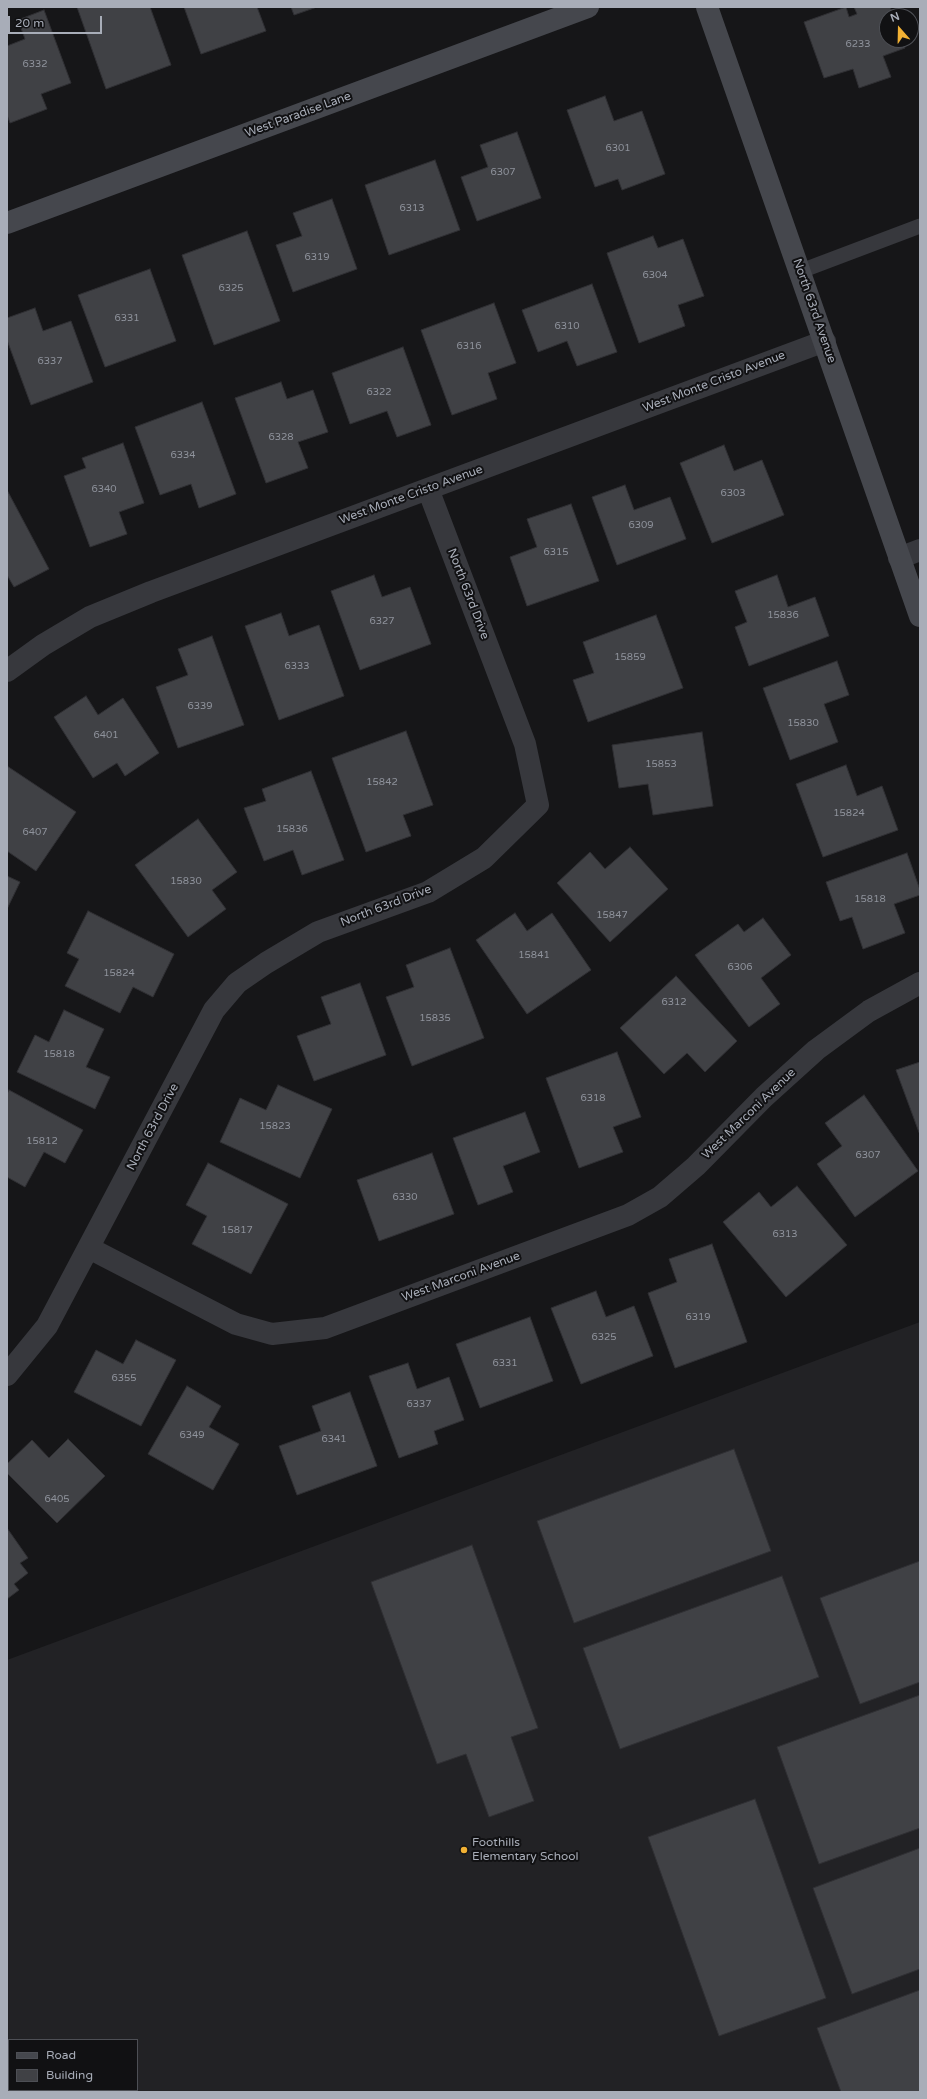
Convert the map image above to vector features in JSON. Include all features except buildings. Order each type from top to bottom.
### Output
[{"type":"street","name":"West Paradise Lane","points":[[7,223],[588,7]]},
{"type":"street","name":"North 63rd Avenue","points":[[707,7],[920,616]]},
{"type":"street","name":"West Monte Cristo Avenue","points":[[7,671],[42,645],[90,617],[151,592],[825,341]]},
{"type":"street","name":"North 63rd Drive","points":[[89,1248],[214,1010],[237,983],[266,963],[318,932],[434,888],[484,858],[538,804],[525,744],[428,489]]},
{"type":"street","points":[[899,558],[920,550]]},
{"type":"street","name":"West Marconi Avenue","points":[[89,1248],[236,1324],[272,1334],[324,1328],[628,1216],[660,1197],[696,1166],[764,1097],[816,1050],[869,1011],[920,983]]},
{"type":"street","points":[[7,1375],[47,1326],[89,1248]]},
{"type":"lane","points":[[800,270],[920,226]]},
{"type":"shaded area","name":"Foothills Elementary School","points":[[920,1322],[920,2092],[7,2092],[7,1660]]},
{"type":"place","name":"Foothills Elementary School","points":[[464,1850]]}]
